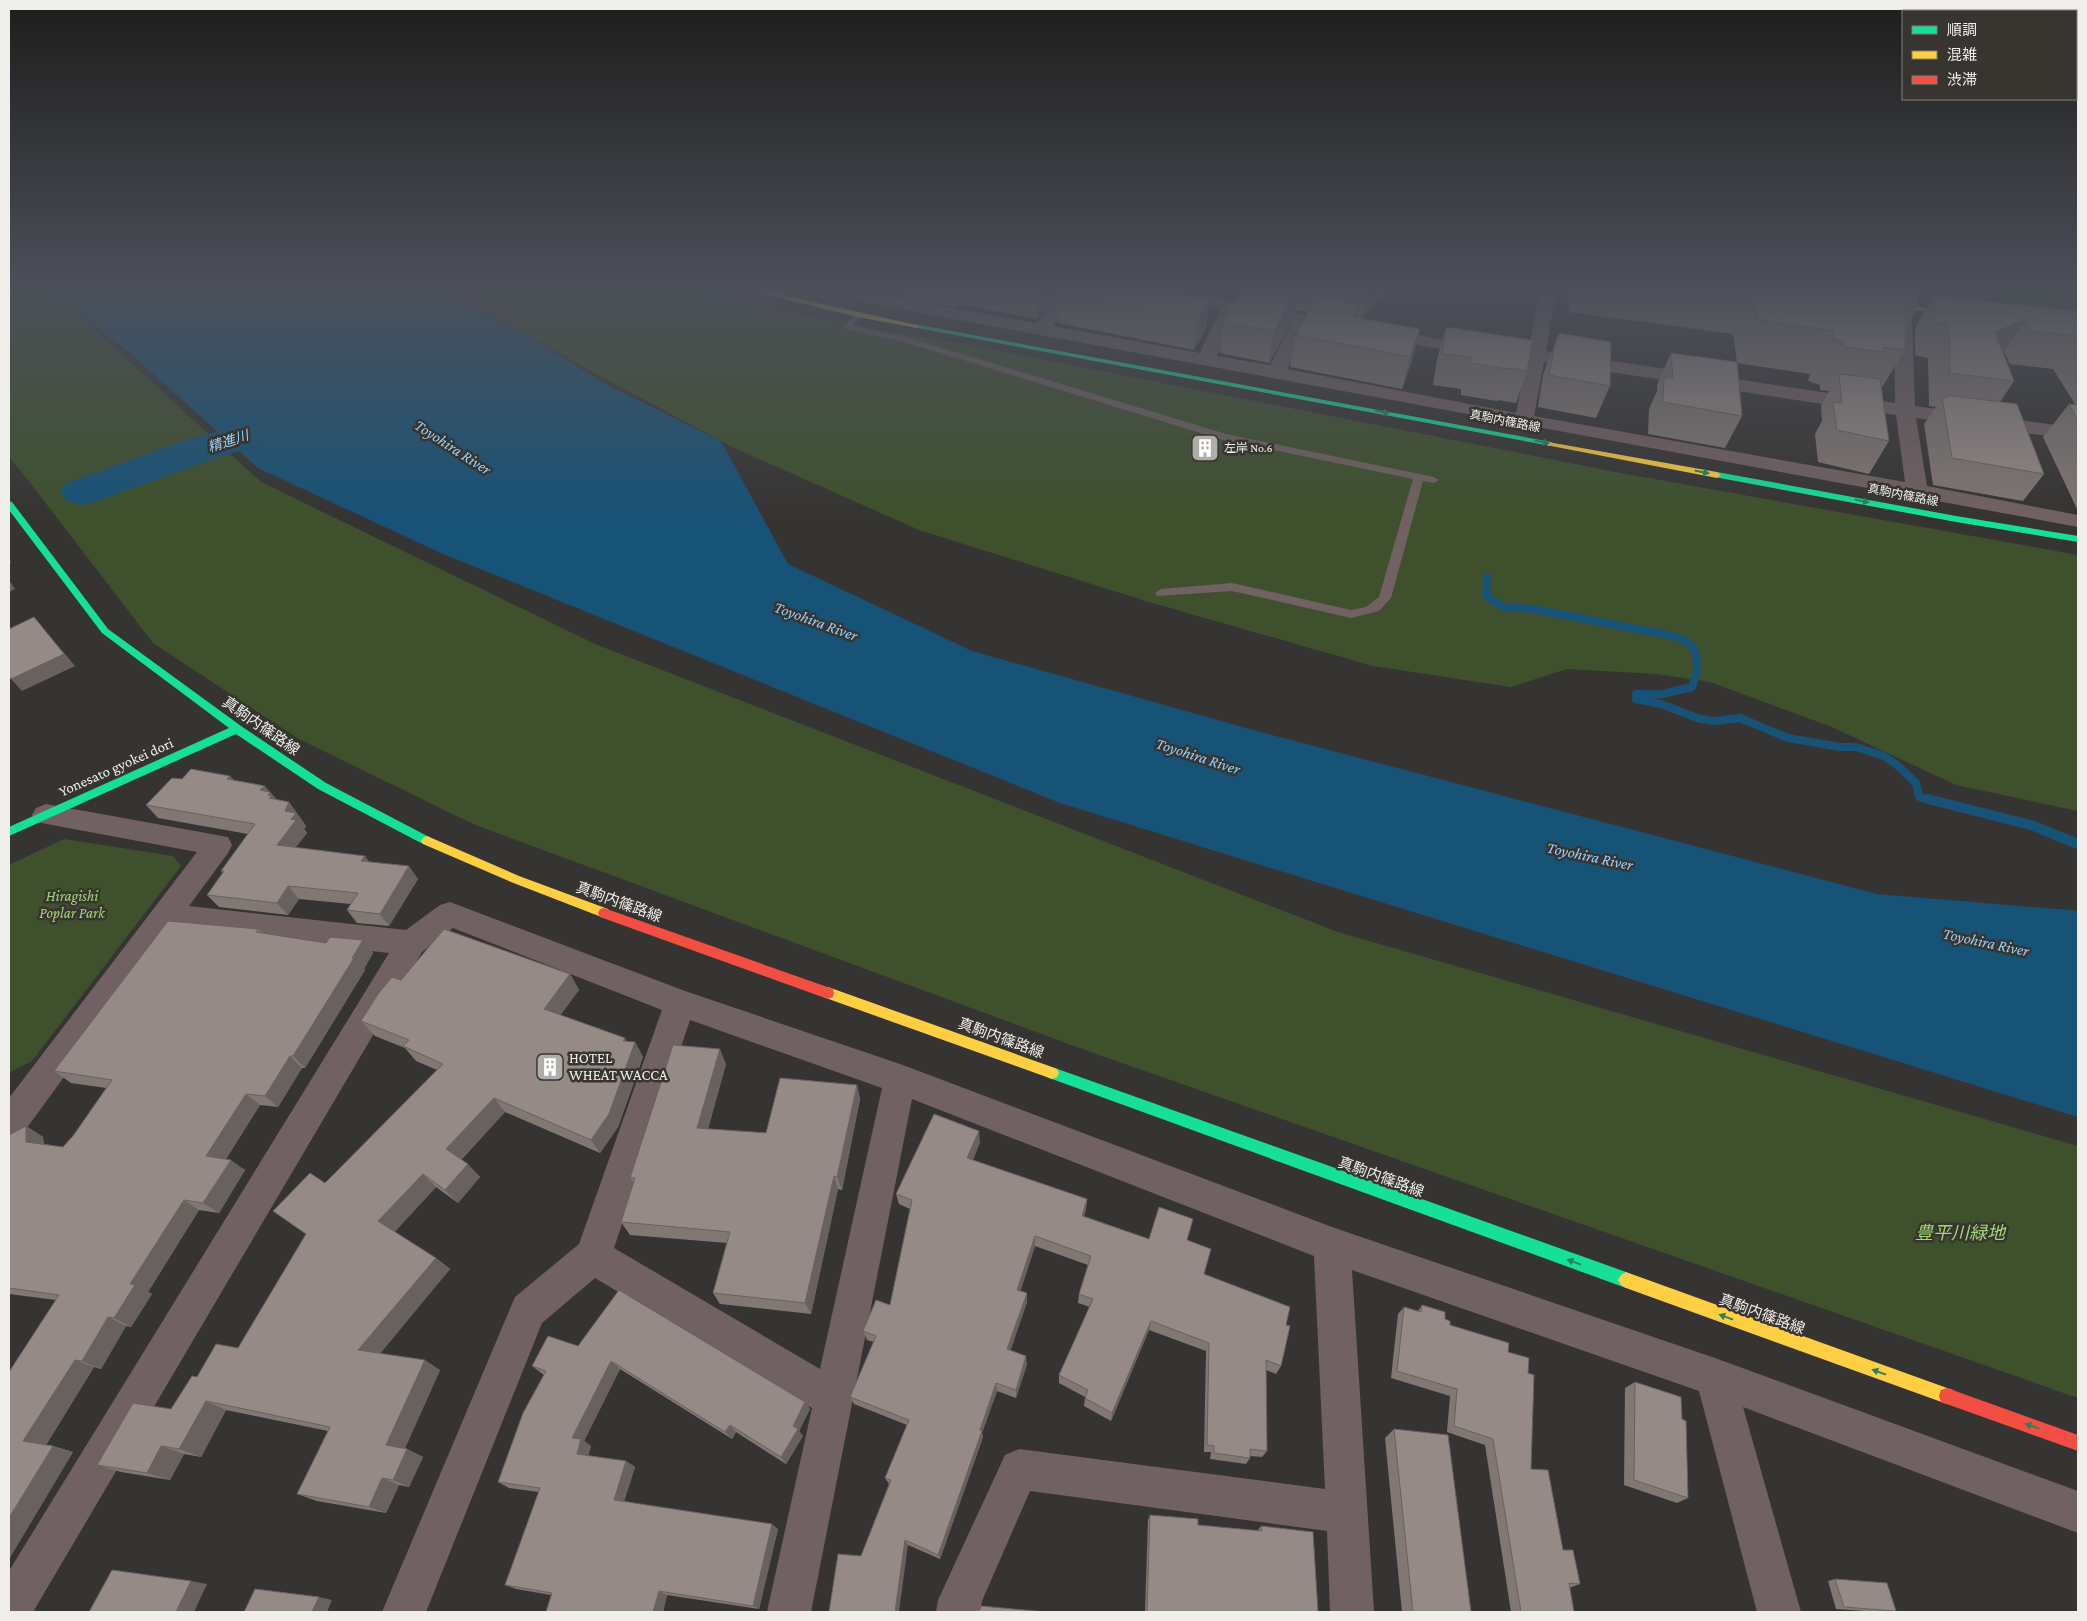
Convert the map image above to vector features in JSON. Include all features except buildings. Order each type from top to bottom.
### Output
[{"type":"main road","name":"真駒内篠路線","points":[[1131,366],[1956,519],[2078,539]]},
{"type":"main road","name":"真駒内篠路線","points":[[9,504],[105,630],[237,729],[322,786],[390,823],[474,863],[536,889],[939,1032],[2078,1443]]},
{"type":"main road","name":"Yonesato gyokei dori","points":[[9,832],[237,729]]},
{"type":"street","points":[[1242,366],[1524,420],[1798,468],[2078,521]]},
{"type":"street","points":[[1276,372],[1279,366]]},
{"type":"street","points":[[1524,420],[1535,366]]},
{"type":"street","points":[[1590,366],[1993,424],[2078,434]]},
{"type":"street","points":[[1904,366],[1905,410],[1917,492]]},
{"type":"street","points":[[11,1118],[218,845],[46,815]]},
{"type":"street","points":[[9,1611],[412,943],[450,914],[680,1003],[900,1079],[1332,1245],[1715,1377],[2078,1512]]},
{"type":"street","points":[[165,916],[412,943]]},
{"type":"street","points":[[404,1612],[528,1310],[593,1256],[680,1003]]},
{"type":"street","points":[[789,1612],[900,1079]]},
{"type":"street","points":[[1332,1245],[1352,1612]]},
{"type":"street","points":[[593,1256],[834,1399]]},
{"type":"street","points":[[1715,1377],[1779,1612]]},
{"type":"street","points":[[958,1612],[960,1600],[1019,1469],[1347,1513]]},
{"type":"lane","points":[[990,366],[1224,437],[1434,480]]},
{"type":"lane","points":[[1161,593],[1232,587],[1351,614],[1363,613],[1374,609],[1385,598],[1419,477]]},
{"type":"green space","name":"豊平川緑地","points":[[9,366],[134,366],[261,482],[595,644],[1338,932],[2078,1146],[2078,1398],[1085,1050],[473,824],[299,739],[153,643],[9,457]]},
{"type":"green space","points":[[582,366],[1074,366],[1621,473],[2078,555],[2078,811],[1956,785],[1832,727],[1710,682],[1657,674],[1567,669],[1511,687],[1373,666],[1149,602],[919,530],[732,447]]},
{"type":"green space","name":"Hiragishi Poplar Park","points":[[64,839],[173,856],[181,866],[32,1061],[10,1072],[9,865]]},
{"type":"water","name":"Toyohira River","points":[[144,366],[576,366],[603,383],[721,441],[788,564],[972,651],[1253,730],[1877,894],[2078,911],[2078,1117],[1060,803],[443,554],[258,468]]},
{"type":"waterway","name":"精進川","points":[[82,492],[195,451],[302,419]]},
{"type":"waterway","points":[[1487,577],[1486,596],[1504,607],[1532,609],[1669,635],[1684,640],[1694,649],[1697,660],[1697,672],[1692,687],[1662,694],[1636,694],[1636,699],[1661,704],[1700,719],[1715,721],[1740,718],[1788,738],[1840,747],[1856,747],[1884,756],[1897,765],[1916,783],[1919,797],[1933,801]]},
{"type":"waterway","points":[[1928,799],[2031,825],[2078,844]]},
{"type":"traffic: fast","points":[[1130,366],[1551,444]]},
{"type":"traffic: fast","points":[[1717,475],[1956,519],[2078,539]]},
{"type":"traffic: fast","points":[[9,504],[105,631],[237,729],[322,786],[427,841]]},
{"type":"traffic: fast","points":[[9,832],[237,729]]},
{"type":"traffic: fast","points":[[1052,1073],[1626,1280]]},
{"type":"traffic: slow","points":[[1551,444],[1717,475]]},
{"type":"traffic: slow","points":[[427,841],[515,879],[604,913]]},
{"type":"traffic: slow","points":[[828,993],[1052,1073]]},
{"type":"traffic: slow","points":[[1626,1280],[1947,1396]]},
{"type":"traffic: jam","points":[[604,913],[828,993]]},
{"type":"traffic: jam","points":[[1947,1396],[2078,1443]]},
{"type":"place","name":"左岸 No.6","points":[[1205,448]]},
{"type":"place","name":"HOTEL WHEAT WACCA","points":[[550,1067]]}]
